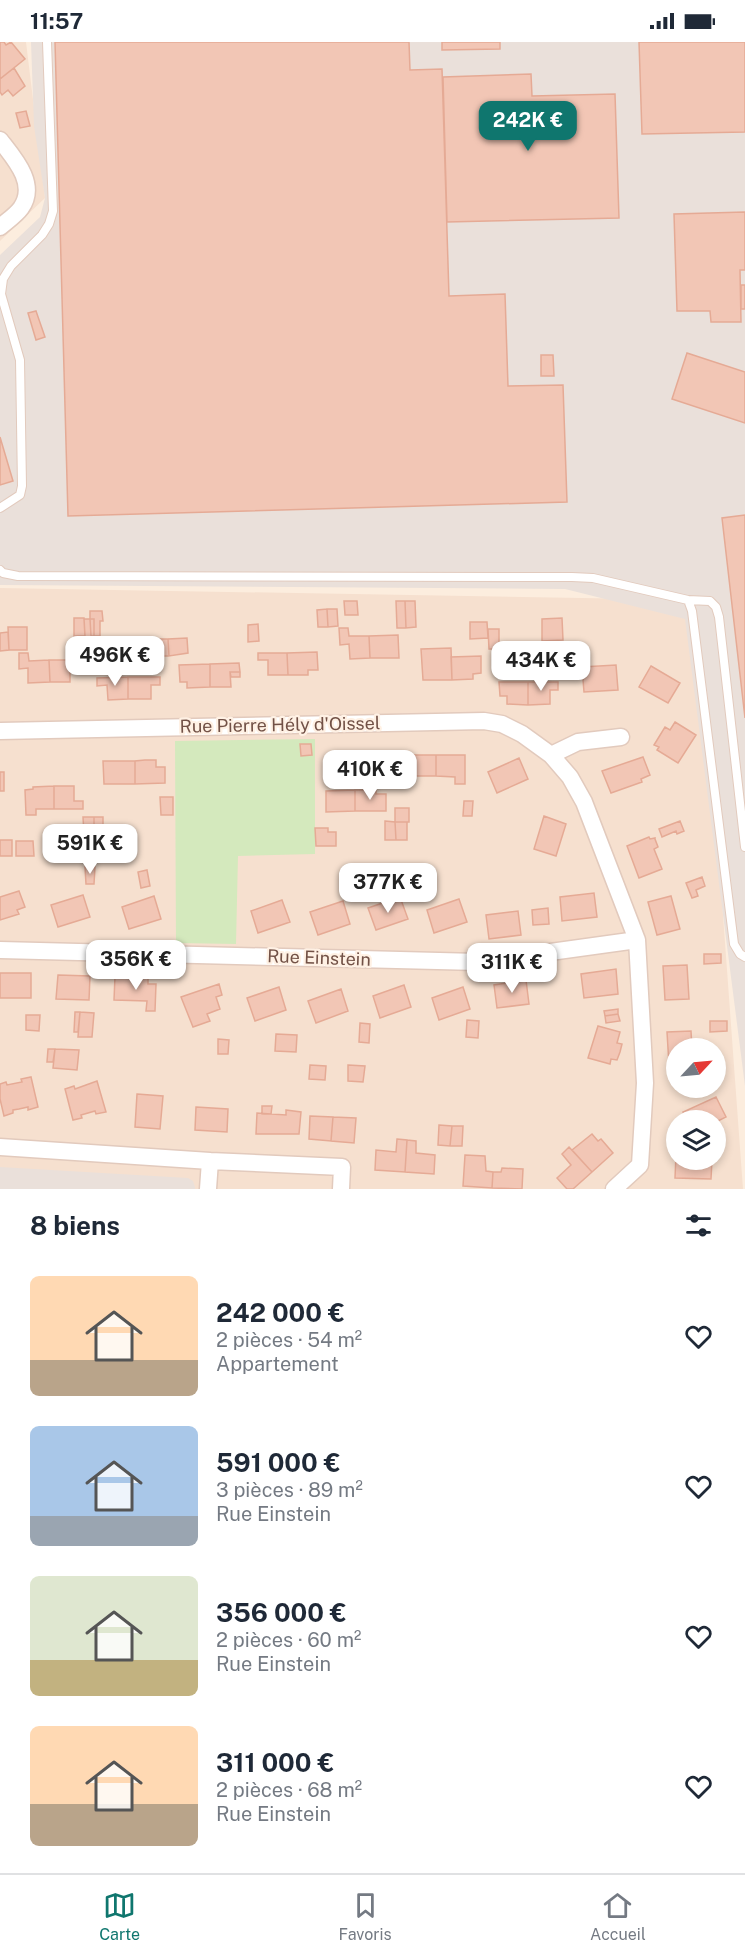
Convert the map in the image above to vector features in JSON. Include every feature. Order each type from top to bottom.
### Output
[{"type":"street","points":[[0,140],[22,170],[28,194],[21,208],[0,227]]},
{"type":"street","name":"Rue Pierre Hély d'Oissel","points":[[0,730],[484,721],[502,724],[512,729],[551,755],[570,777],[584,801],[637,940],[645,1083],[640,1165],[614,1189]]},
{"type":"street","points":[[551,755],[578,742],[621,737]]},
{"type":"street","name":"Rue Einstein","points":[[0,950],[478,962],[637,940]]},
{"type":"street","points":[[0,1147],[342,1167],[341,1189]]},
{"type":"street","points":[[208,1189],[210,1161]]},
{"type":"lane","points":[[0,508],[20,495],[22,486],[20,360],[1,294],[3,279],[11,266],[42,235],[53,211],[47,42]]},
{"type":"lane","points":[[0,570],[18,576],[572,577],[593,578],[688,600],[710,601],[716,607],[719,617],[745,847]]},
{"type":"lane","points":[[688,600],[692,611],[734,944],[740,954],[745,957]]},
{"type":"shaded area","points":[[0,42],[26,42],[45,198],[0,241]]},
{"type":"shaded area","points":[[31,42],[745,42],[745,1086],[685,619],[565,589],[0,585],[0,255],[40,217],[45,198],[34,126]]},
{"type":"shaded area","points":[[0,588],[700,600],[743,1189],[0,1189]]},
{"type":"shaded area","points":[[0,1167],[188,1178],[193,1181],[195,1189],[0,1189]]},
{"type":"green space","points":[[315,739],[315,854],[238,856],[236,944],[176,943],[175,741]]},
{"type":"building","points":[[0,42],[6,45],[11,42],[25,59],[0,79]]},
{"type":"building","points":[[55,42],[409,42],[410,70],[442,69],[449,296],[505,294],[508,386],[563,385],[567,502],[68,516]]},
{"type":"building","points":[[442,42],[500,42],[500,49],[442,50]]},
{"type":"building","points":[[639,42],[745,42],[745,132],[642,134]]},
{"type":"building","points":[[14,68],[25,86],[13,96],[8,90],[2,95],[0,79]]},
{"type":"building","points":[[531,74],[532,96],[615,94],[619,218],[447,222],[443,77]]},
{"type":"building","points":[[26,111],[30,126],[20,128],[16,113]]},
{"type":"building","points":[[745,212],[745,270],[740,270],[741,322],[711,322],[710,311],[677,311],[674,214]]},
{"type":"building","points":[[741,285],[745,285],[745,309],[741,309]]},
{"type":"building","points":[[36,311],[45,337],[36,340],[28,313]]},
{"type":"building","points":[[687,353],[745,372],[745,423],[672,399]]},
{"type":"building","points":[[541,355],[553,355],[554,376],[541,376]]},
{"type":"building","points":[[0,437],[13,481],[0,485]]},
{"type":"building","points":[[745,515],[745,718],[722,518]]},
{"type":"building","points":[[344,601],[357,601],[358,615],[345,615]]},
{"type":"building","points":[[396,601],[405,601],[406,628],[397,628]]},
{"type":"building","points":[[405,601],[415,601],[416,627],[406,628]]},
{"type":"building","points":[[327,609],[337,609],[338,626],[328,627]]},
{"type":"building","points":[[327,609],[328,627],[318,627],[317,610]]},
{"type":"building","points":[[90,611],[102,611],[100,636],[94,636],[94,619],[90,619]]},
{"type":"building","points":[[74,618],[84,618],[85,636],[74,636]]},
{"type":"building","points":[[562,618],[563,640],[542,641],[542,619]]},
{"type":"building","points":[[84,619],[90,619],[91,636],[94,637],[85,637]]},
{"type":"building","points":[[90,619],[94,619],[94,636],[91,636]]},
{"type":"building","points":[[470,622],[487,622],[488,638],[470,639]]},
{"type":"building","points":[[258,624],[259,641],[248,642],[248,625]]},
{"type":"building","points":[[8,627],[27,627],[27,650],[9,650]]},
{"type":"building","points":[[339,628],[348,628],[349,636],[369,636],[370,658],[350,659],[349,644],[340,645]]},
{"type":"building","points":[[488,629],[499,629],[499,649],[489,649]]},
{"type":"building","points":[[8,632],[9,650],[0,651],[0,633]]},
{"type":"building","points":[[398,635],[399,658],[370,658],[369,636]]},
{"type":"building","points":[[187,638],[188,653],[169,656],[168,639]]},
{"type":"building","points":[[159,639],[168,639],[169,656],[159,656]]},
{"type":"building","points":[[451,648],[452,680],[423,680],[421,649]]},
{"type":"building","points":[[70,651],[79,651],[80,667],[70,667],[70,682],[50,682],[49,660],[70,660]]},
{"type":"building","points":[[317,652],[318,670],[308,670],[308,675],[288,675],[287,653]]},
{"type":"building","points":[[19,653],[28,653],[29,661],[49,660],[50,682],[28,683],[28,668],[19,669]]},
{"type":"building","points":[[258,653],[287,653],[288,675],[268,675],[268,660],[258,660]]},
{"type":"building","points":[[481,656],[481,673],[473,674],[473,679],[452,680],[451,657]]},
{"type":"building","points":[[239,663],[240,672],[230,672],[231,687],[210,687],[210,664]]},
{"type":"building","points":[[210,664],[210,687],[187,688],[187,682],[180,682],[179,665]]},
{"type":"building","points":[[616,665],[618,690],[584,692],[582,667]]},
{"type":"building","points":[[651,666],[680,683],[668,703],[639,687]]},
{"type":"building","points":[[230,672],[240,672],[240,677],[231,677]]},
{"type":"building","points":[[128,677],[128,699],[108,700],[107,685],[97,686],[97,678]]},
{"type":"building","points":[[128,677],[160,677],[160,685],[151,685],[151,699],[128,699]]},
{"type":"building","points":[[499,682],[528,682],[528,705],[507,704],[507,696],[500,696]]},
{"type":"building","points":[[528,682],[558,682],[558,690],[550,690],[550,704],[528,705]]},
{"type":"building","points":[[675,722],[696,735],[678,763],[657,750],[659,747],[654,745],[665,727],[670,730]]},
{"type":"building","points":[[300,744],[311,744],[312,755],[301,756]]},
{"type":"building","points":[[405,755],[436,755],[436,776],[405,776]]},
{"type":"building","points":[[436,755],[465,755],[465,784],[455,784],[455,777],[436,776]]},
{"type":"building","points":[[643,757],[650,775],[641,779],[642,782],[611,793],[602,771]]},
{"type":"building","points":[[519,758],[528,779],[497,793],[488,772]]},
{"type":"building","points":[[156,760],[156,767],[165,767],[165,783],[135,784],[135,761]]},
{"type":"building","points":[[103,761],[135,761],[135,784],[104,784]]},
{"type":"building","points":[[0,772],[4,772],[4,791],[0,791]]},
{"type":"building","points":[[54,786],[74,786],[74,801],[83,801],[83,809],[54,809]]},
{"type":"building","points":[[54,786],[54,809],[36,809],[36,815],[26,815],[25,790],[33,789],[33,787]]},
{"type":"building","points":[[355,790],[355,811],[326,812],[326,791]]},
{"type":"building","points":[[355,790],[376,790],[376,794],[386,794],[386,811],[355,811]]},
{"type":"building","points":[[160,797],[173,797],[173,815],[161,815]]},
{"type":"building","points":[[464,801],[473,801],[472,816],[463,816]]},
{"type":"building","points":[[395,808],[409,808],[409,822],[395,822]]},
{"type":"building","points":[[544,816],[566,824],[556,856],[534,849]]},
{"type":"building","points":[[83,817],[94,817],[94,835],[84,835]]},
{"type":"building","points":[[94,817],[103,817],[103,858],[94,858]]},
{"type":"building","points":[[385,821],[395,822],[396,840],[385,840]]},
{"type":"building","points":[[680,821],[684,831],[677,834],[676,831],[662,837],[659,829]]},
{"type":"building","points":[[395,822],[407,822],[407,840],[396,840]]},
{"type":"building","points":[[315,828],[328,828],[328,832],[336,832],[336,846],[316,846]]},
{"type":"building","points":[[649,837],[650,839],[655,838],[658,847],[654,849],[662,869],[639,878],[627,846]]},
{"type":"building","points":[[0,840],[12,840],[12,856],[0,856]]},
{"type":"building","points":[[16,841],[33,841],[34,856],[16,856]]},
{"type":"building","points":[[85,867],[95,867],[94,884],[86,884]]},
{"type":"building","points":[[147,870],[150,886],[141,888],[138,872]]},
{"type":"building","points":[[702,877],[705,886],[696,890],[698,896],[692,898],[686,883]]},
{"type":"building","points":[[19,891],[25,907],[17,910],[19,914],[0,920],[0,897]]},
{"type":"building","points":[[594,893],[597,917],[562,921],[560,897]]},
{"type":"building","points":[[83,895],[90,917],[58,927],[51,905]]},
{"type":"building","points":[[154,896],[161,919],[129,929],[122,907]]},
{"type":"building","points":[[671,896],[680,929],[657,935],[648,902]]},
{"type":"building","points":[[400,897],[408,919],[376,930],[368,908]]},
{"type":"building","points":[[459,899],[467,922],[434,933],[427,910]]},
{"type":"building","points":[[282,900],[290,922],[258,933],[251,911]]},
{"type":"building","points":[[343,901],[350,924],[318,935],[310,912]]},
{"type":"building","points":[[548,908],[549,924],[533,925],[532,910]]},
{"type":"building","points":[[518,911],[521,935],[489,939],[486,915]]},
{"type":"building","points":[[704,954],[721,954],[721,963],[704,964]]},
{"type":"building","points":[[687,965],[689,999],[665,1000],[663,966]]},
{"type":"building","points":[[616,969],[618,994],[584,998],[581,974]]},
{"type":"building","points":[[0,973],[31,973],[31,998],[0,998]]},
{"type":"building","points":[[58,975],[90,976],[89,1000],[56,999]]},
{"type":"building","points":[[115,976],[148,977],[148,984],[156,984],[155,1011],[146,1011],[147,1001],[114,1000]]},
{"type":"building","points":[[526,980],[529,1004],[497,1008],[494,985]]},
{"type":"building","points":[[219,984],[222,995],[216,997],[220,1009],[207,1014],[210,1021],[193,1027],[181,997]]},
{"type":"building","points":[[404,985],[411,1007],[380,1018],[373,996]]},
{"type":"building","points":[[279,987],[286,1010],[255,1021],[247,998]]},
{"type":"building","points":[[463,987],[470,1009],[439,1020],[432,998]]},
{"type":"building","points":[[341,989],[348,1011],[316,1023],[308,1001]]},
{"type":"building","points":[[618,1009],[618,1014],[605,1016],[604,1011]]},
{"type":"building","points":[[75,1012],[80,1012],[78,1032],[74,1032]]},
{"type":"building","points":[[80,1012],[94,1013],[92,1037],[78,1037]]},
{"type":"building","points":[[618,1014],[620,1021],[606,1023],[605,1016]]},
{"type":"building","points":[[26,1015],[40,1015],[39,1031],[26,1030]]},
{"type":"building","points":[[467,1020],[479,1021],[478,1038],[466,1037]]},
{"type":"building","points":[[710,1021],[727,1021],[727,1031],[710,1032]]},
{"type":"building","points":[[360,1023],[370,1024],[369,1043],[359,1042]]},
{"type":"building","points":[[598,1026],[620,1032],[617,1043],[622,1044],[620,1052],[617,1060],[611,1059],[610,1064],[588,1058]]},
{"type":"building","points":[[691,1031],[691,1038],[667,1038],[667,1032]]},
{"type":"building","points":[[276,1034],[297,1035],[296,1052],[275,1051]]},
{"type":"building","points":[[218,1039],[229,1040],[228,1054],[218,1054]]},
{"type":"building","points":[[48,1049],[55,1049],[53,1062],[47,1062]]},
{"type":"building","points":[[55,1049],[79,1050],[77,1070],[53,1068]]},
{"type":"building","points":[[310,1065],[326,1066],[325,1080],[309,1079]]},
{"type":"building","points":[[348,1065],[365,1066],[363,1082],[348,1081]]},
{"type":"building","points":[[31,1077],[38,1107],[13,1110],[13,1113],[4,1116],[0,1099],[0,1084],[22,1082],[21,1079]]},
{"type":"building","points":[[97,1081],[106,1112],[96,1114],[95,1111],[73,1120],[65,1089],[74,1086],[75,1089]]},
{"type":"building","points":[[137,1094],[163,1096],[160,1129],[135,1127]]},
{"type":"building","points":[[716,1098],[722,1110],[687,1110]]},
{"type":"building","points":[[262,1106],[272,1106],[271,1114],[262,1114]]},
{"type":"building","points":[[196,1107],[228,1109],[227,1132],[195,1130]]},
{"type":"building","points":[[286,1110],[301,1112],[299,1134],[256,1134],[257,1113],[286,1115]]},
{"type":"building","points":[[310,1116],[333,1117],[331,1141],[309,1139]]},
{"type":"building","points":[[333,1117],[356,1118],[354,1143],[331,1141]]},
{"type":"building","points":[[439,1125],[452,1126],[450,1146],[438,1145]]},
{"type":"building","points":[[452,1126],[463,1126],[462,1146],[450,1146]]},
{"type":"building","points":[[592,1134],[598,1141],[601,1139],[613,1153],[592,1172],[572,1150]]},
{"type":"building","points":[[397,1139],[407,1140],[405,1172],[375,1170],[376,1150],[396,1152]]},
{"type":"building","points":[[407,1140],[416,1141],[416,1153],[435,1155],[434,1174],[405,1172]]},
{"type":"building","points":[[569,1147],[592,1172],[573,1189],[567,1189],[557,1178],[571,1165],[562,1154]]},
{"type":"building","points":[[465,1155],[485,1156],[486,1171],[493,1172],[492,1188],[463,1186]]},
{"type":"building","points":[[502,1168],[523,1169],[522,1189],[492,1188],[493,1172],[501,1172]]},
{"type":"building","points":[[675,1170],[711,1170],[711,1179],[675,1178]]}]
